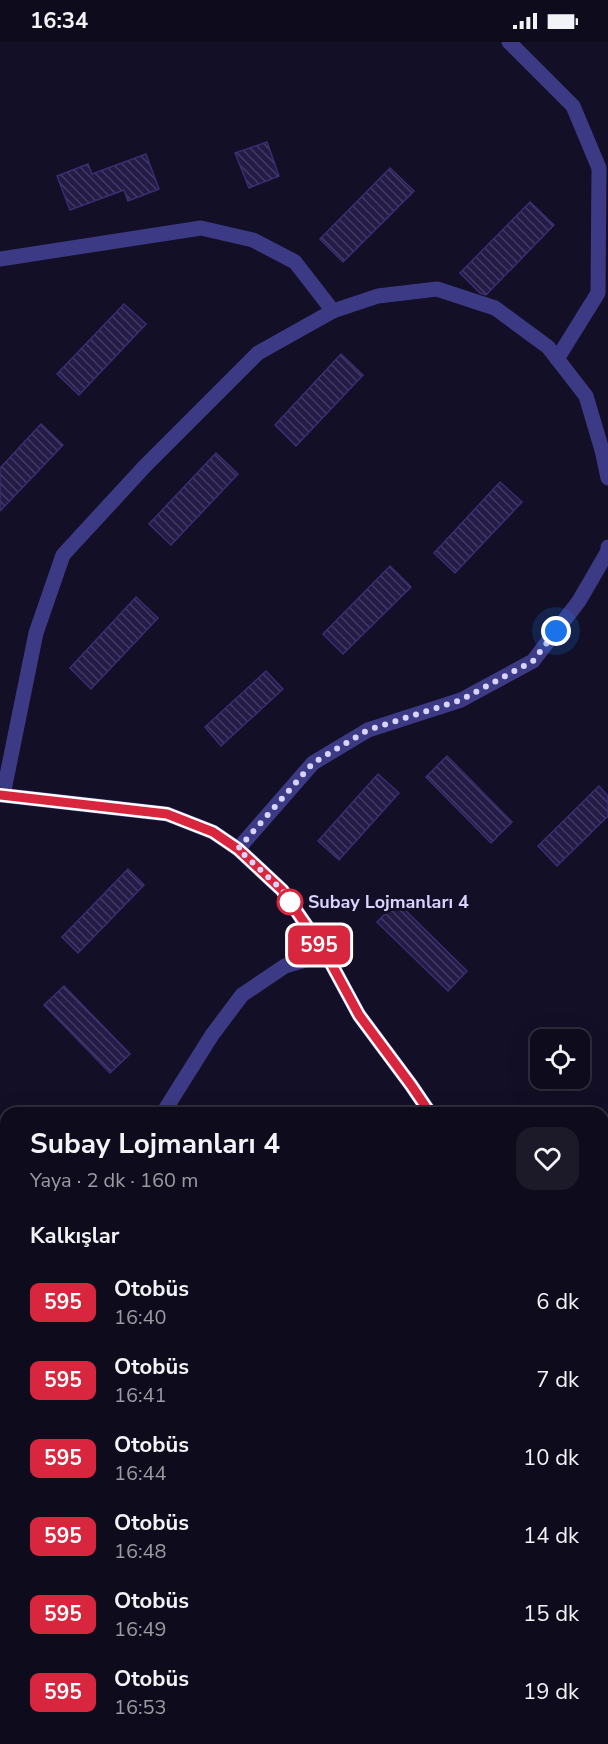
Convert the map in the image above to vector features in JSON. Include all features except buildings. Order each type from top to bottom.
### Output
[{"type":"street","points":[[509,42],[573,106],[599,168],[598,293],[557,359]]},
{"type":"street","points":[[0,259],[201,228],[253,240],[295,262],[333,311]]},
{"type":"street","points":[[426,1107],[359,1015],[326,954],[282,890],[238,849],[213,832],[167,814],[1,795],[36,633],[63,555],[144,466],[258,353],[333,311],[378,296],[437,289],[495,308],[548,347],[586,396],[608,478]]},
{"type":"street","points":[[238,849],[313,763],[368,730],[461,700],[533,661],[579,601],[608,551],[608,547]]},
{"type":"street","points":[[168,1107],[212,1035],[242,994],[285,966],[326,954]]},
{"type":"bus line","name":"595","points":[[0,795],[167,814],[213,832],[238,849],[282,890],[326,954],[359,1015],[426,1107]]},
{"type":"place","name":"Subay Lojmanları 4","points":[[290,902]]},
{"type":"route","points":[[290,902],[293,906],[282,890],[238,849],[313,763],[368,730],[461,700],[533,661],[556,631]]}]
